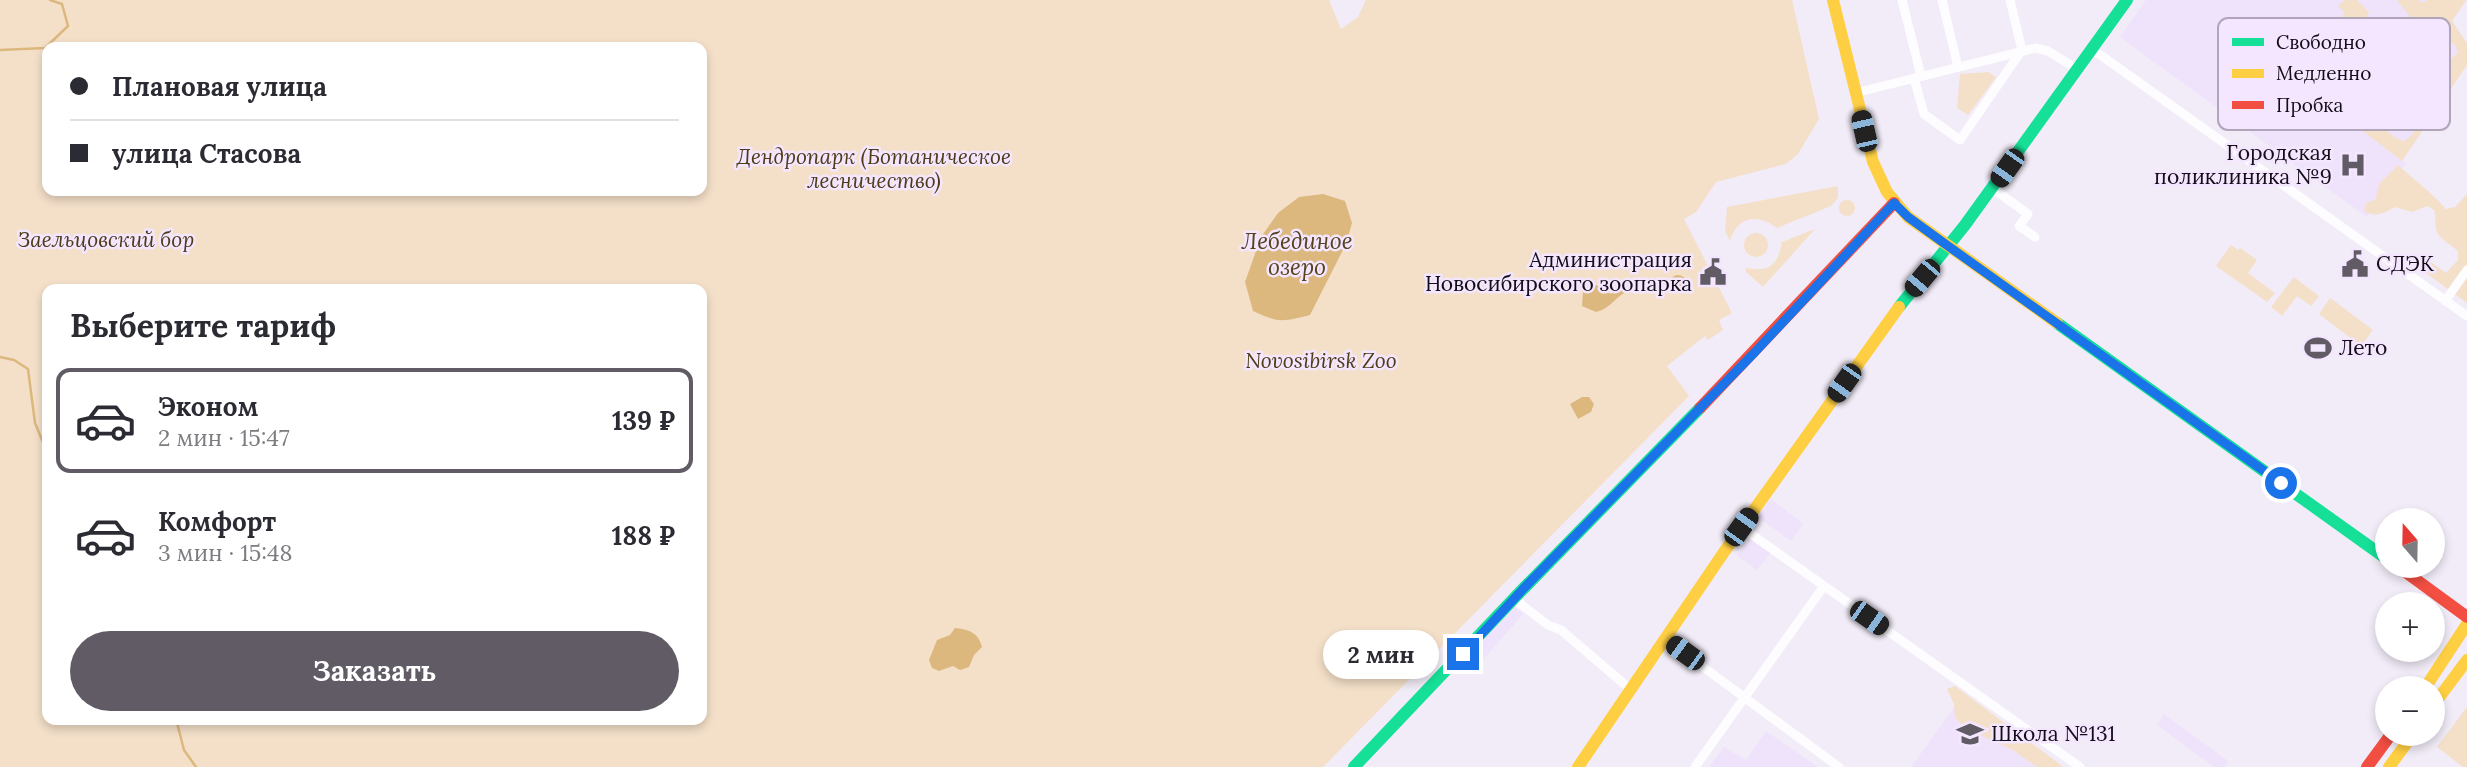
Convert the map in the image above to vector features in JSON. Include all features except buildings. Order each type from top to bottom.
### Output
[{"type":"street","points":[[1833,0],[1878,177],[1894,203],[1908,217],[1948,246],[2375,550]]},
{"type":"street","points":[[1902,0],[1924,114],[1960,140],[2022,50],[2010,0]]},
{"type":"street","points":[[1942,0],[1958,67]]},
{"type":"street","points":[[1578,767],[1741,527],[1907,295],[1992,188],[2127,0]]},
{"type":"street","points":[[1855,93],[2035,48],[2048,51],[2077,69]]},
{"type":"street","points":[[2092,49],[2467,316]]},
{"type":"street","points":[[1992,188],[2028,214],[2018,226],[2035,237]]},
{"type":"street","points":[[1354,767],[1755,352],[1894,203]]},
{"type":"street","points":[[2445,300],[2467,270]]},
{"type":"street","points":[[1741,527],[2080,767]]},
{"type":"street","points":[[2414,578],[2467,617]]},
{"type":"street","points":[[1695,767],[1824,586]]},
{"type":"street","points":[[1514,599],[1548,625],[1561,630],[1630,689]]},
{"type":"street","points":[[2433,676],[2467,624]]},
{"type":"street","points":[[1665,639],[1839,767]]},
{"type":"street","points":[[2445,690],[2467,660]]},
{"type":"street","points":[[2367,767],[2382,746]]},
{"type":"street","points":[[2389,767],[2404,746]]},
{"type":"shaded area","points":[[2146,0],[2467,0],[2450,23],[2450,18],[2218,18],[2218,108],[2120,37]]},
{"type":"shaded area","points":[[2450,39],[2467,52],[2450,80]]},
{"type":"shaded area","points":[[2248,130],[2420,130],[2402,160],[2406,163],[2367,217]]},
{"type":"shaded area","points":[[1771,499],[1803,524],[1791,541],[1757,516]]},
{"type":"shaded area","points":[[1750,538],[1770,553],[1757,570],[1737,555]]},
{"type":"shaded area","points":[[1513,606],[1523,614],[1478,665],[1468,655]]},
{"type":"shaded area","name":"Школа №131","points":[[1959,701],[2052,767],[1911,767]]},
{"type":"shaded area","points":[[2164,714],[2228,761],[2224,767],[2214,767],[2157,725]]},
{"type":"shaded area","points":[[1766,731],[1818,767],[1709,767],[1724,747],[1746,760]]},
{"type":"green space","points":[[0,0],[1329,0],[1341,29],[1358,17],[1366,0],[1792,0],[1819,119],[1798,154],[1786,164],[1716,182],[1696,212],[1684,219],[1732,313],[1719,320],[1723,330],[1708,340],[1705,336],[1667,366],[1689,396],[1323,767],[0,767]]},
{"type":"green space","points":[[2345,0],[2357,0],[2369,12],[2367,18],[2342,18],[2344,12],[2338,6]]},
{"type":"green space","points":[[2397,0],[2418,0],[2423,3],[2427,0],[2466,0],[2452,21],[2467,43],[2467,65],[2450,90],[2450,60],[2458,52],[2450,41],[2450,18],[2411,18]]},
{"type":"green space","points":[[1988,72],[1996,77],[1968,115],[1957,108],[1960,74]]},
{"type":"green space","points":[[2361,130],[2386,130],[2404,141],[2415,130],[2423,130],[2402,161]]},
{"type":"green space","points":[[2398,165],[2446,209],[2455,207],[2467,194],[2467,303],[2411,262],[2412,255],[2421,255],[2446,273],[2458,260],[2458,251],[2437,232],[2434,210],[2427,206],[2412,212],[2395,207],[2384,213],[2364,211],[2366,203],[2375,200],[2380,183]]},
{"type":"green space","points":[[1838,186],[1838,198],[1831,206],[1777,228],[1763,220],[1749,220],[1738,226],[1730,241],[1725,231],[1727,207]]},
{"type":"green space","points":[[1844,200],[1850,200],[1855,208],[1853,214],[1844,216],[1839,211],[1839,205]]},
{"type":"green space","points":[[1815,229],[1763,287],[1746,272],[1746,268],[1761,269],[1771,265],[1778,257],[1782,242]]},
{"type":"green space","points":[[1756,233],[1765,236],[1768,245],[1765,254],[1756,257],[1747,254],[1744,245],[1747,236]]},
{"type":"green space","points":[[2231,245],[2257,260],[2248,273],[2275,293],[2267,302],[2216,266]]},
{"type":"green space","points":[[2294,277],[2319,296],[2311,306],[2297,296],[2282,316],[2271,307]]},
{"type":"green space","points":[[2330,298],[2373,330],[2361,346],[2319,314]]},
{"type":"green space","points":[[1955,686],[2062,767],[2037,767],[2013,750],[1967,729],[1955,718],[1954,704],[1947,689]]},
{"type":"green space","points":[[2467,707],[2467,767],[2463,767],[2437,747],[2445,746],[2445,736]]},
{"type":"water","name":"Лебединое озеро","points":[[1323,194],[1345,201],[1352,223],[1346,244],[1310,315],[1281,320],[1253,311],[1245,282],[1261,237],[1278,213],[1299,197]]},
{"type":"water","points":[[1678,275],[1684,278],[1687,284],[1684,290],[1678,293],[1672,290],[1669,284],[1672,278]]},
{"type":"water","points":[[1596,285],[1611,294],[1614,290],[1621,289],[1626,292],[1596,312],[1582,306],[1583,292]]},
{"type":"water","points":[[1582,397],[1589,397],[1594,404],[1591,412],[1578,419],[1570,404]]},
{"type":"water","points":[[955,628],[972,633],[982,647],[974,655],[969,667],[960,670],[953,666],[939,671],[932,668],[929,660],[937,640],[950,635]]},
{"type":"waterway","points":[[50,0],[62,4],[68,26],[51,42]]},
{"type":"waterway","points":[[0,50],[42,48]]},
{"type":"waterway","points":[[0,357],[14,360],[28,369],[35,423],[42,440]]},
{"type":"waterway","points":[[178,725],[184,750],[196,767]]},
{"type":"traffic: fast","points":[[1899,307],[1965,225],[2127,0]]},
{"type":"traffic: fast","points":[[2057,323],[2375,550]]},
{"type":"traffic: fast","points":[[1354,767],[1700,408]]},
{"type":"traffic: slow","points":[[1833,0],[1873,162],[1887,192],[1908,217],[2057,323]]},
{"type":"traffic: slow","points":[[1578,767],[1724,552],[1899,307]]},
{"type":"traffic: slow","points":[[2433,676],[2467,624]]},
{"type":"traffic: slow","points":[[2445,690],[2467,660]]},
{"type":"traffic: slow","points":[[2389,767],[2404,746]]},
{"type":"traffic: jam","points":[[1700,408],[1894,203]]},
{"type":"traffic: jam","points":[[2414,578],[2467,617]]},
{"type":"traffic: jam","points":[[2367,767],[2382,746]]},
{"type":"place","name":"Городская поликлиника №9","points":[[2353,165]]},
{"type":"place","name":"СДЭК","points":[[2355,264]]},
{"type":"place","name":"Администрация Новосибирского зоопарка","points":[[1713,272]]},
{"type":"place","name":"Лето","points":[[2318,348]]},
{"type":"place","name":"Школа №131","points":[[1970,734]]},
{"type":"route","points":[[1463,654],[1755,352],[1894,203],[1908,217],[1948,246],[2281,483]]},
{"type":"park label","name":"Дендропарк (Ботаническое лесничество)","points":[[874,169]]},
{"type":"park label","name":"Заельцовский бор","points":[[106,240]]},
{"type":"park label","name":"Novosibirsk Zoo","points":[[1321,361]]}]
